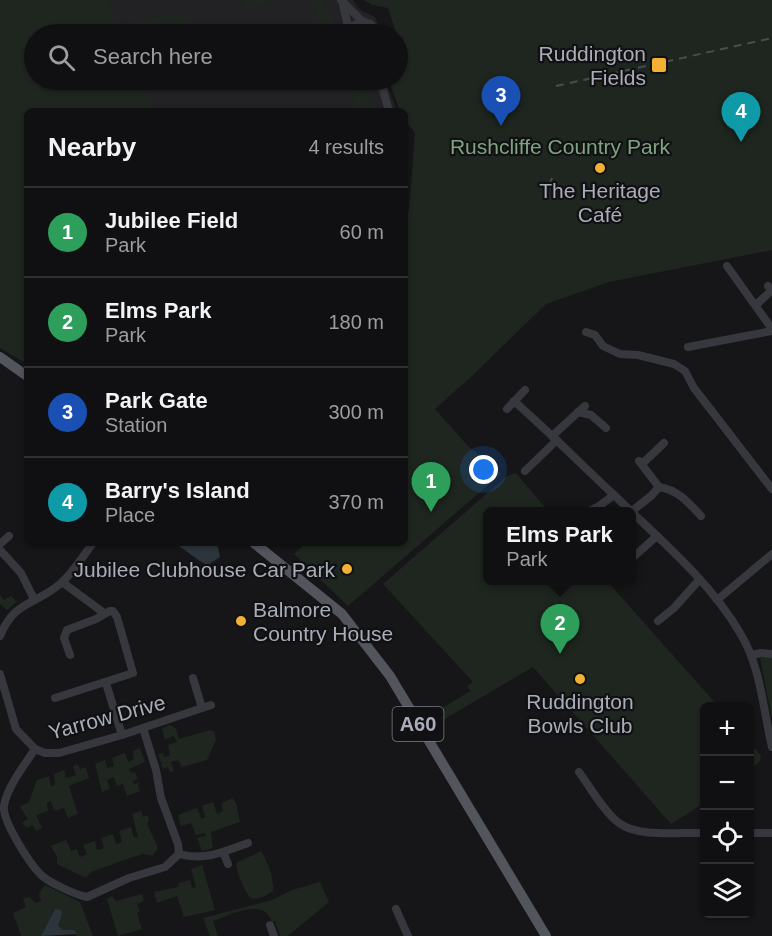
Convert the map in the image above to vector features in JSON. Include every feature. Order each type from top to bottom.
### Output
[{"type":"main road","points":[[0,357],[24,374]]},
{"type":"main road","name":"A60","points":[[258,546],[336,609],[360,635],[390,676],[546,936]]},
{"type":"street","points":[[342,2],[362,21],[371,24]]},
{"type":"street","points":[[342,2],[346,24]]},
{"type":"street","points":[[355,24],[362,21]]},
{"type":"street","points":[[383,90],[388,108]]},
{"type":"street","points":[[688,347],[772,330],[727,267]]},
{"type":"street","points":[[756,305],[770,294],[772,290],[768,286]]},
{"type":"street","points":[[586,332],[595,335],[603,346],[620,354],[668,361],[685,371],[694,388],[772,489]]},
{"type":"street","points":[[507,409],[525,390]]},
{"type":"street","points":[[514,401],[628,507]]},
{"type":"street","points":[[525,471],[581,409],[606,428]]},
{"type":"street","points":[[638,475],[642,465],[664,442]]},
{"type":"street","points":[[642,465],[659,487],[671,489],[701,516]]},
{"type":"street","points":[[636,508],[659,487]]},
{"type":"street","points":[[599,507],[614,495]]},
{"type":"street","points":[[686,514],[692,506]]},
{"type":"street","points":[[636,515],[717,600],[740,633],[751,655],[760,686],[770,726],[772,747]]},
{"type":"street","points":[[0,544],[9,536]]},
{"type":"street","points":[[636,554],[657,536]]},
{"type":"street","points":[[0,636],[13,613],[62,582],[91,546]]},
{"type":"street","points":[[0,550],[21,573],[34,599]]},
{"type":"street","points":[[717,600],[772,554]]},
{"type":"street","points":[[658,621],[674,608],[699,580]]},
{"type":"street","points":[[62,582],[104,613]]},
{"type":"street","points":[[55,698],[131,675],[133,670],[116,614],[110,611],[67,630],[64,638],[70,656]]},
{"type":"street","points":[[751,655],[772,654]]},
{"type":"street","name":"Yarrow Drive","points":[[0,674],[8,720],[35,749],[45,753],[59,753],[122,735],[211,705]]},
{"type":"street","points":[[193,678],[202,708]]},
{"type":"street","points":[[106,683],[122,735]]},
{"type":"street","points":[[143,728],[156,770],[161,798],[178,844],[179,854]]},
{"type":"street","points":[[35,749],[15,781],[4,807],[6,820],[25,853],[41,874],[68,890],[87,897],[129,878],[165,867],[179,854]]},
{"type":"street","points":[[578,772],[614,819],[628,829],[647,832],[700,832]]},
{"type":"street","points":[[754,833],[772,833]]},
{"type":"street","points":[[179,854],[204,857],[248,843]]},
{"type":"street","points":[[223,852],[228,864]]},
{"type":"street","points":[[396,909],[408,936]]},
{"type":"street","points":[[270,925],[274,936]]},
{"type":"shaded area","points":[[85,0],[353,0],[359,9],[375,17],[378,24],[90,24]]},
{"type":"shaded area","points":[[113,90],[389,90],[396,108],[120,108]]},
{"type":"shaded area","points":[[178,546],[218,547],[220,557],[208,565]]},
{"type":"shaded area","points":[[55,909],[61,910],[62,914],[58,926],[63,930],[74,930],[77,934],[41,936]]},
{"type":"green space","points":[[0,0],[107,0],[114,24],[24,24],[24,90],[146,90],[154,108],[24,108],[24,362],[0,348]]},
{"type":"green space","points":[[242,0],[275,0],[254,9],[250,5],[245,10]]},
{"type":"green space","points":[[307,0],[321,0],[330,17],[330,24],[322,24]]},
{"type":"green space","name":"Rushcliffe Country Park","points":[[364,0],[772,0],[772,250],[609,282],[546,304],[435,409],[468,446],[501,474],[348,606],[294,554],[303,546],[408,546],[408,214],[415,133],[408,124],[408,108],[399,108],[392,90],[408,90],[408,24],[393,24],[388,8],[372,5]]},
{"type":"green space","points":[[180,12],[180,16],[186,24],[124,24]]},
{"type":"green space","points":[[352,90],[367,90],[373,108],[355,108]]},
{"type":"green space","points":[[516,473],[545,507],[483,507],[483,585],[611,585],[714,702],[700,702],[700,806],[671,824],[533,667],[431,727],[426,718],[470,691],[467,686],[473,682],[383,584],[507,476]]},
{"type":"green space","points":[[0,595],[4,600],[11,596],[17,602],[7,610],[0,604]]},
{"type":"green space","points":[[772,657],[772,719],[760,658]]},
{"type":"green space","points":[[171,725],[176,729],[179,739],[210,730],[214,732],[216,740],[207,760],[182,767],[178,760],[171,762],[174,771],[170,772],[168,767],[163,769],[158,754],[163,753],[164,757],[170,755],[168,745],[177,742],[174,736],[165,739],[162,728]]},
{"type":"green space","points":[[140,748],[145,762],[129,769],[131,773],[135,772],[139,778],[133,781],[134,784],[140,782],[138,785],[140,791],[127,796],[123,784],[117,786],[114,777],[107,780],[110,789],[102,792],[95,764],[105,760],[107,768],[114,766],[112,758],[125,753],[128,762],[134,759],[133,751]]},
{"type":"green space","points":[[754,748],[761,756],[760,761],[754,766]]},
{"type":"green space","points":[[78,764],[80,769],[86,767],[89,778],[69,786],[78,814],[68,818],[64,808],[54,811],[51,801],[47,803],[48,811],[36,815],[42,828],[36,831],[32,825],[27,828],[22,823],[28,819],[20,807],[29,802],[37,780],[49,776],[51,786],[55,785],[54,774],[64,770],[66,778],[76,775],[73,766]]},
{"type":"green space","points":[[232,798],[236,803],[240,822],[211,832],[213,848],[202,851],[197,838],[206,836],[205,833],[196,835],[191,823],[181,826],[178,815],[197,808],[202,819],[205,817],[202,806],[213,802],[217,814],[223,811],[221,804]]},
{"type":"green space","points":[[141,811],[143,817],[148,815],[147,824],[158,848],[152,856],[143,854],[127,859],[91,872],[86,878],[57,864],[57,857],[51,846],[66,840],[71,851],[77,849],[80,857],[87,854],[83,845],[95,841],[97,850],[104,848],[101,838],[113,834],[116,844],[122,842],[119,831],[131,827],[134,838],[138,837],[132,814]]},
{"type":"green space","points":[[261,851],[273,881],[273,891],[263,897],[252,899],[242,883],[236,863]]},
{"type":"green space","points":[[202,865],[215,910],[184,917],[177,896],[157,903],[154,892],[178,887],[179,883],[190,880],[192,888],[196,887],[191,869]]},
{"type":"green space","points":[[320,882],[329,902],[288,936],[280,936],[275,921],[272,922],[268,914],[262,910],[246,909],[213,921],[218,936],[210,936],[203,918],[272,900],[292,890]]},
{"type":"green space","points":[[45,885],[80,902],[93,936],[75,936],[77,934],[57,926],[62,915],[55,909],[41,936],[21,936],[13,913],[26,907],[23,898],[29,897],[36,903],[41,901],[39,893]]},
{"type":"green space","points":[[142,894],[144,901],[137,904],[140,912],[137,913],[142,929],[118,936],[107,899],[112,896],[116,901]]},
{"type":"railway","points":[[556,86],[772,38]]},
{"type":"railway","points":[[550,183],[552,178]]},
{"type":"place","name":"Ruddington Fields","points":[[659,65]]},
{"type":"place","name":"Park Gate","points":[[501,126]]},
{"type":"place","name":"Barry's Island","points":[[741,142]]},
{"type":"place","name":"The Heritage Café","points":[[600,168]]},
{"type":"place","name":"Jubilee Field","points":[[431,512]]},
{"type":"place","name":"Jubilee Clubhouse Car Park","points":[[347,569]]},
{"type":"place","name":"Balmore Country House","points":[[241,621]]},
{"type":"place","name":"Elms Park","points":[[560,654]]},
{"type":"place","name":"Ruddington Bowls Club","points":[[580,679]]}]
